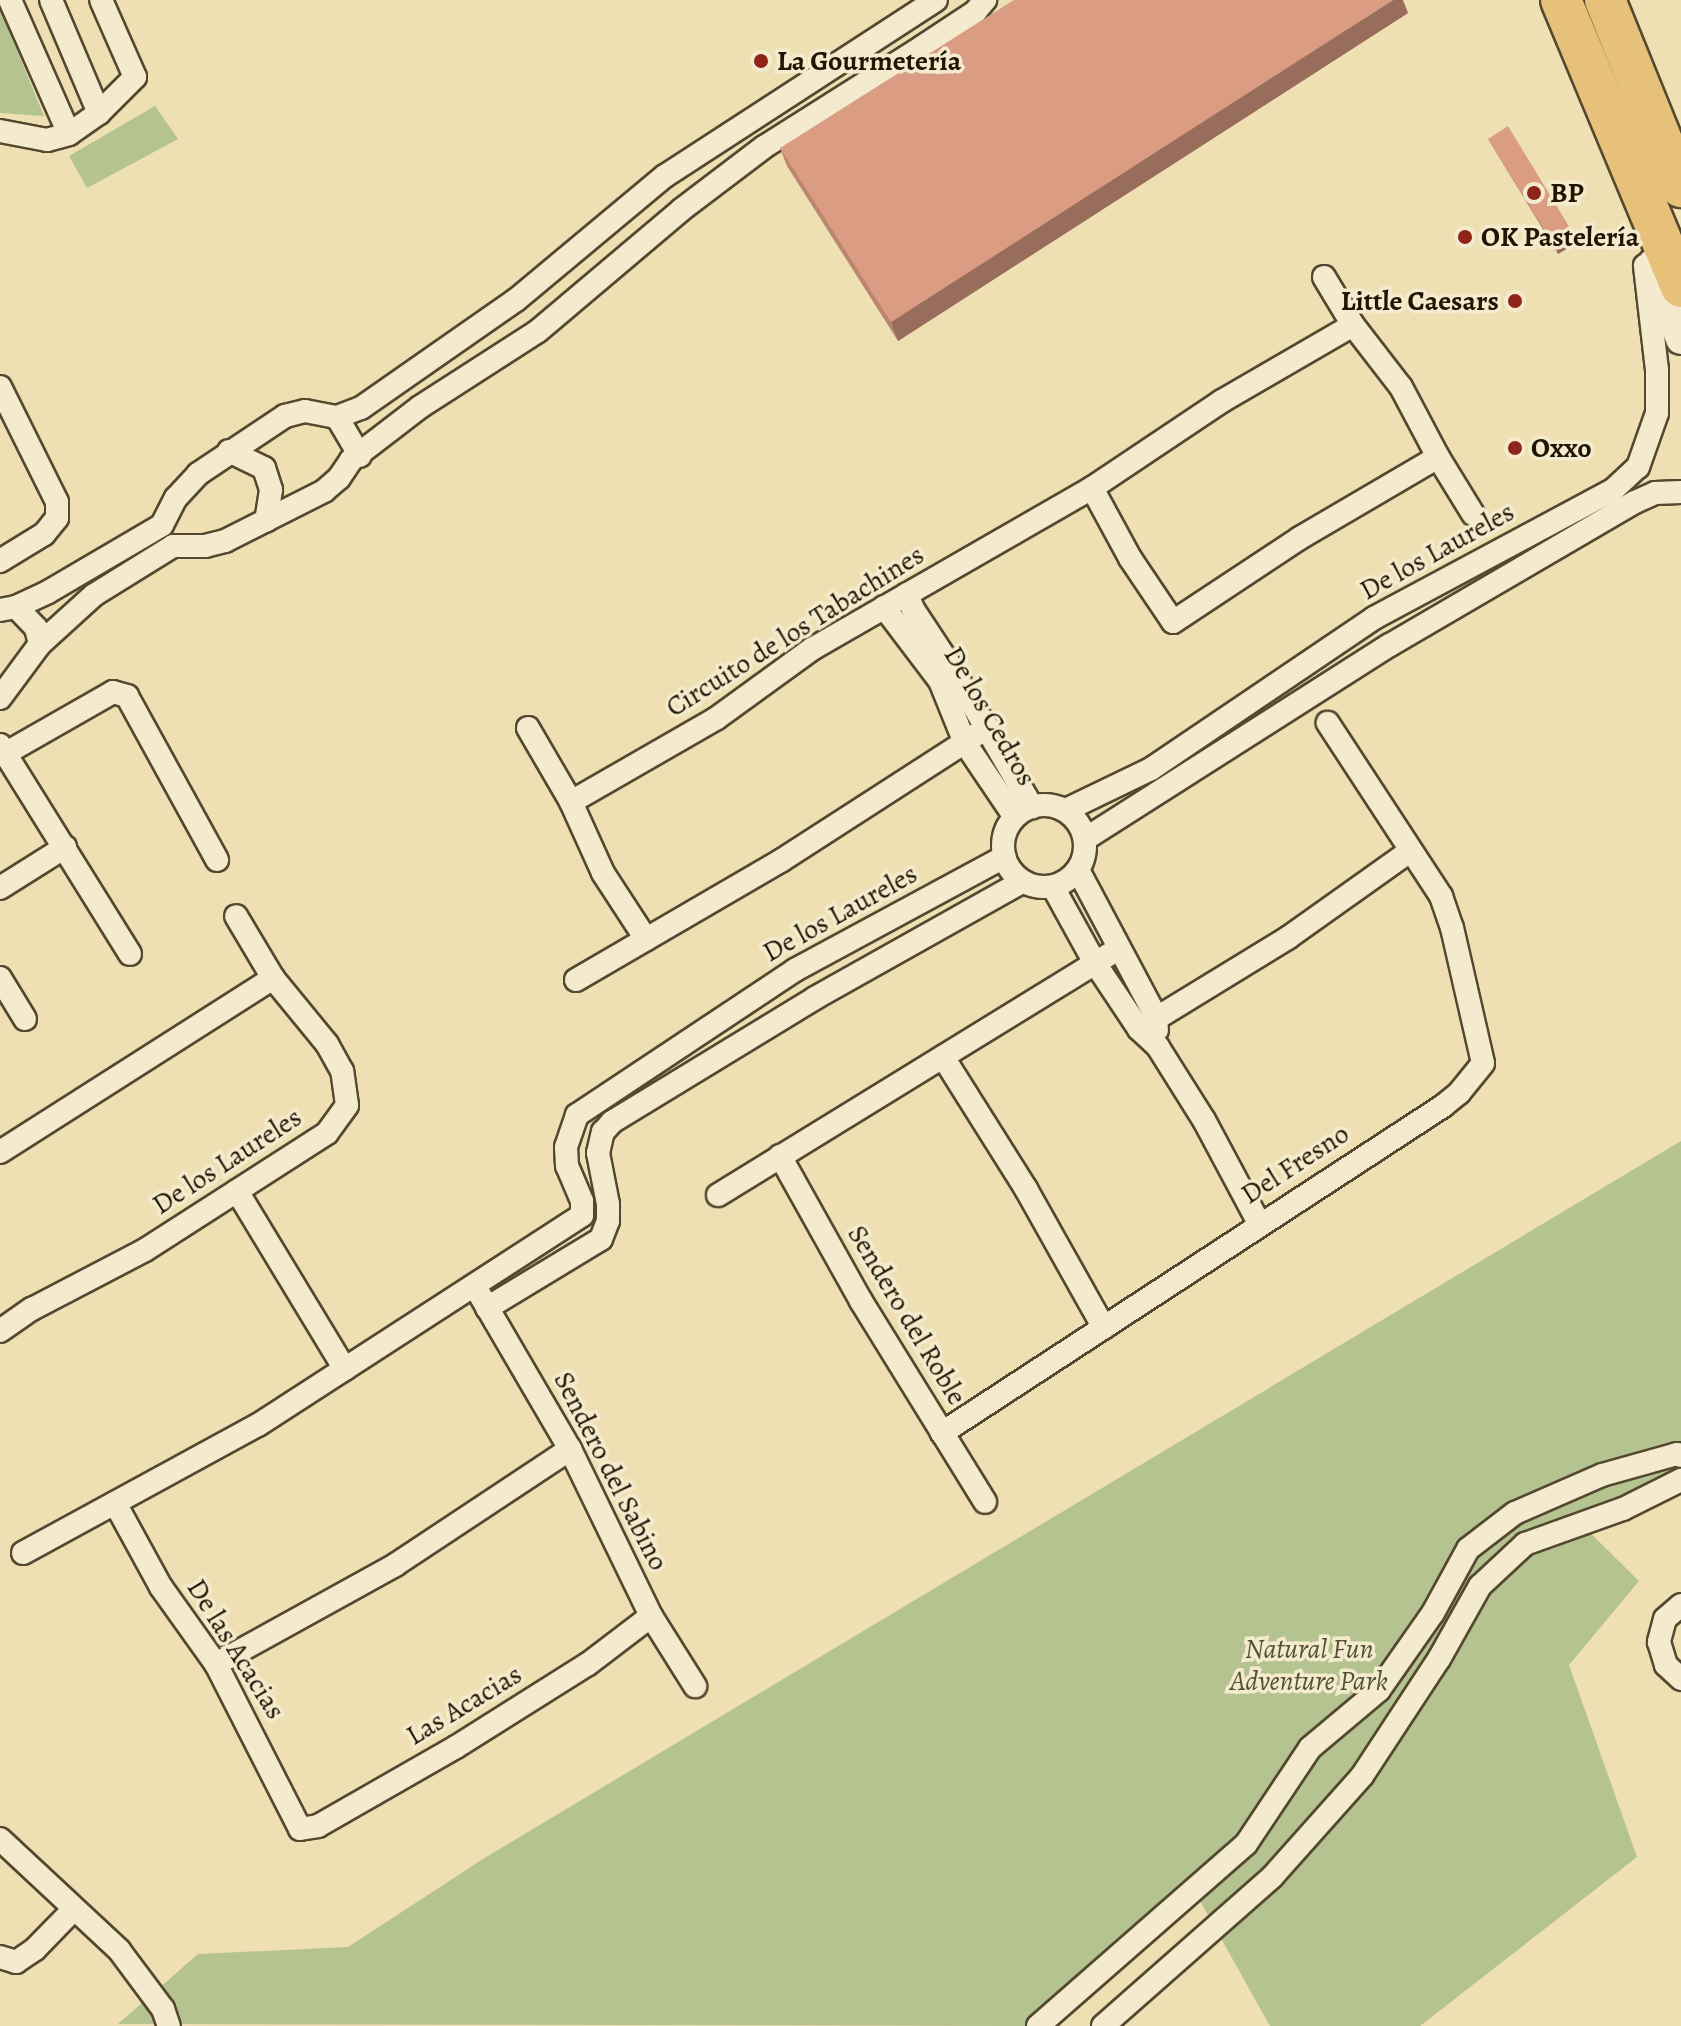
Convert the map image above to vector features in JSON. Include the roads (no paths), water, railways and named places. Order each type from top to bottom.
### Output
[{"type":"highway","points":[[1561,0],[1681,287]]},
{"type":"highway","points":[[1606,0],[1681,187]]},
{"type":"street","points":[[10,0],[69,134]]},
{"type":"street","points":[[51,0],[99,113]]},
{"type":"street","points":[[0,131],[47,140],[69,134],[99,113],[135,77],[101,0]]},
{"type":"street","points":[[8,608],[48,592],[162,525],[176,498],[198,474],[285,416],[305,411],[337,417],[361,408],[494,317],[635,199],[696,154],[936,0]]},
{"type":"street","points":[[0,698],[40,644],[94,595],[173,546],[205,546],[225,541],[324,491],[339,478],[351,460],[420,407],[538,331],[681,210],[764,147],[975,12],[985,0]]},
{"type":"street","points":[[1606,0],[1648,63],[1681,134]]},
{"type":"street","points":[[1631,165],[1634,206],[1681,339]]},
{"type":"street","name":"De los Laureles","points":[[1066,810],[1151,769],[1374,618],[1622,482],[1638,467],[1657,413],[1657,370],[1643,237]]},
{"type":"street","points":[[1324,277],[1353,325],[1401,387],[1473,514]]},
{"type":"street","name":"Circuito de los Tabachines","points":[[571,802],[717,718],[812,649],[1092,488],[1222,401],[1353,325]]},
{"type":"street","points":[[0,561],[44,534],[57,518],[57,502],[3,399]]},
{"type":"street","points":[[337,417],[360,456]]},
{"type":"street","points":[[229,451],[264,468],[271,490],[266,521]]},
{"type":"street","points":[[1092,488],[1130,558],[1173,622],[1300,538],[1438,457]]},
{"type":"street","points":[[1622,482],[1635,502]]},
{"type":"street","name":"De los Laureles","points":[[1085,839],[1390,645],[1525,566],[1635,502],[1655,493],[1681,492]]},
{"type":"street","points":[[1513,544],[1525,566]]},
{"type":"street","name":"De los Cedros","points":[[907,594],[913,609],[988,727],[1023,812]]},
{"type":"street","name":"De los Cedros","points":[[884,607],[940,681],[965,743],[1023,812]]},
{"type":"street","points":[[8,608],[36,628],[40,644]]},
{"type":"street","points":[[1374,618],[1390,645]]},
{"type":"street","points":[[130,954],[4,748],[113,692],[127,696],[217,860]]},
{"type":"street","name":"Del Fresno","points":[[942,1433],[1259,1223],[1443,1106],[1467,1084],[1483,1063],[1452,928],[1441,896],[1328,723]]},
{"type":"street","points":[[576,980],[782,860],[988,727]]},
{"type":"street","points":[[528,728],[571,802],[603,873],[646,939]]},
{"type":"street","points":[[1048,805],[1066,810],[1078,822],[1085,839],[1085,856],[1078,870],[1053,887],[1037,887],[1022,882],[1004,857],[1006,831],[1023,812],[1048,805]]},
{"type":"street","points":[[0,888],[65,847]]},
{"type":"street","points":[[1147,1023],[1289,937],[1410,851]]},
{"type":"street","name":"De los Laureles","points":[[472,1284],[582,1215],[582,1201],[567,1166],[566,1147],[577,1115],[594,1100],[795,970],[1004,857]]},
{"type":"street","points":[[1078,870],[1117,950],[1158,1047],[1204,1120],[1259,1223]]},
{"type":"street","points":[[487,1308],[601,1239],[608,1204],[598,1153],[603,1132],[612,1122],[815,998],[1022,882]]},
{"type":"street","points":[[1053,887],[1095,963],[1147,1023]]},
{"type":"street","name":"De los Laureles","points":[[0,1331],[32,1309],[145,1250],[327,1133],[347,1105],[342,1071],[327,1044],[273,978],[236,916]]},
{"type":"street","points":[[718,1195],[1117,950]]},
{"type":"street","points":[[0,978],[25,1019]]},
{"type":"street","points":[[0,1152],[273,978]]},
{"type":"street","points":[[943,1057],[1026,1189],[1104,1328]]},
{"type":"street","name":"Sendero del Roble","points":[[780,1156],[861,1301],[985,1502]]},
{"type":"street","points":[[237,1191],[345,1369]]},
{"type":"street","points":[[23,1553],[258,1425],[472,1284]]},
{"type":"street","name":"Sendero del Sabino","points":[[472,1284],[570,1449],[651,1616],[695,1686]]},
{"type":"street","points":[[216,1664],[395,1565],[570,1449]]},
{"type":"street","points":[[1038,2026],[1246,1844],[1310,1748],[1379,1690],[1433,1613],[1468,1549],[1515,1513],[1602,1475],[1677,1454],[1681,1456]]},
{"type":"street","points":[[1103,2026],[1272,1877],[1362,1776],[1439,1659],[1480,1586],[1525,1544],[1623,1509],[1681,1480]]},
{"type":"street","name":"De las Acacias","points":[[115,1503],[161,1587],[216,1664],[300,1829]]},
{"type":"street","points":[[1681,1605],[1665,1619],[1659,1642],[1666,1665],[1681,1679]]},
{"type":"street","name":"Las Acacias","points":[[300,1829],[318,1826],[456,1747],[588,1664],[651,1616]]},
{"type":"street","points":[[0,1839],[119,1950],[163,2009],[169,2026]]},
{"type":"street","points":[[0,1957],[16,1962],[74,1909]]},
{"type":"place","name":"La Gourmetería","points":[[761,61]]},
{"type":"place","name":"BP","points":[[1534,193]]},
{"type":"place","name":"OK Pastelería","points":[[1465,237]]},
{"type":"place","name":"Little Caesars","points":[[1515,301]]},
{"type":"place","name":"Oxxo","points":[[1515,448]]},
{"type":"park label","name":"Natural Fun Adventure Park","points":[[1309,1665]]}]
